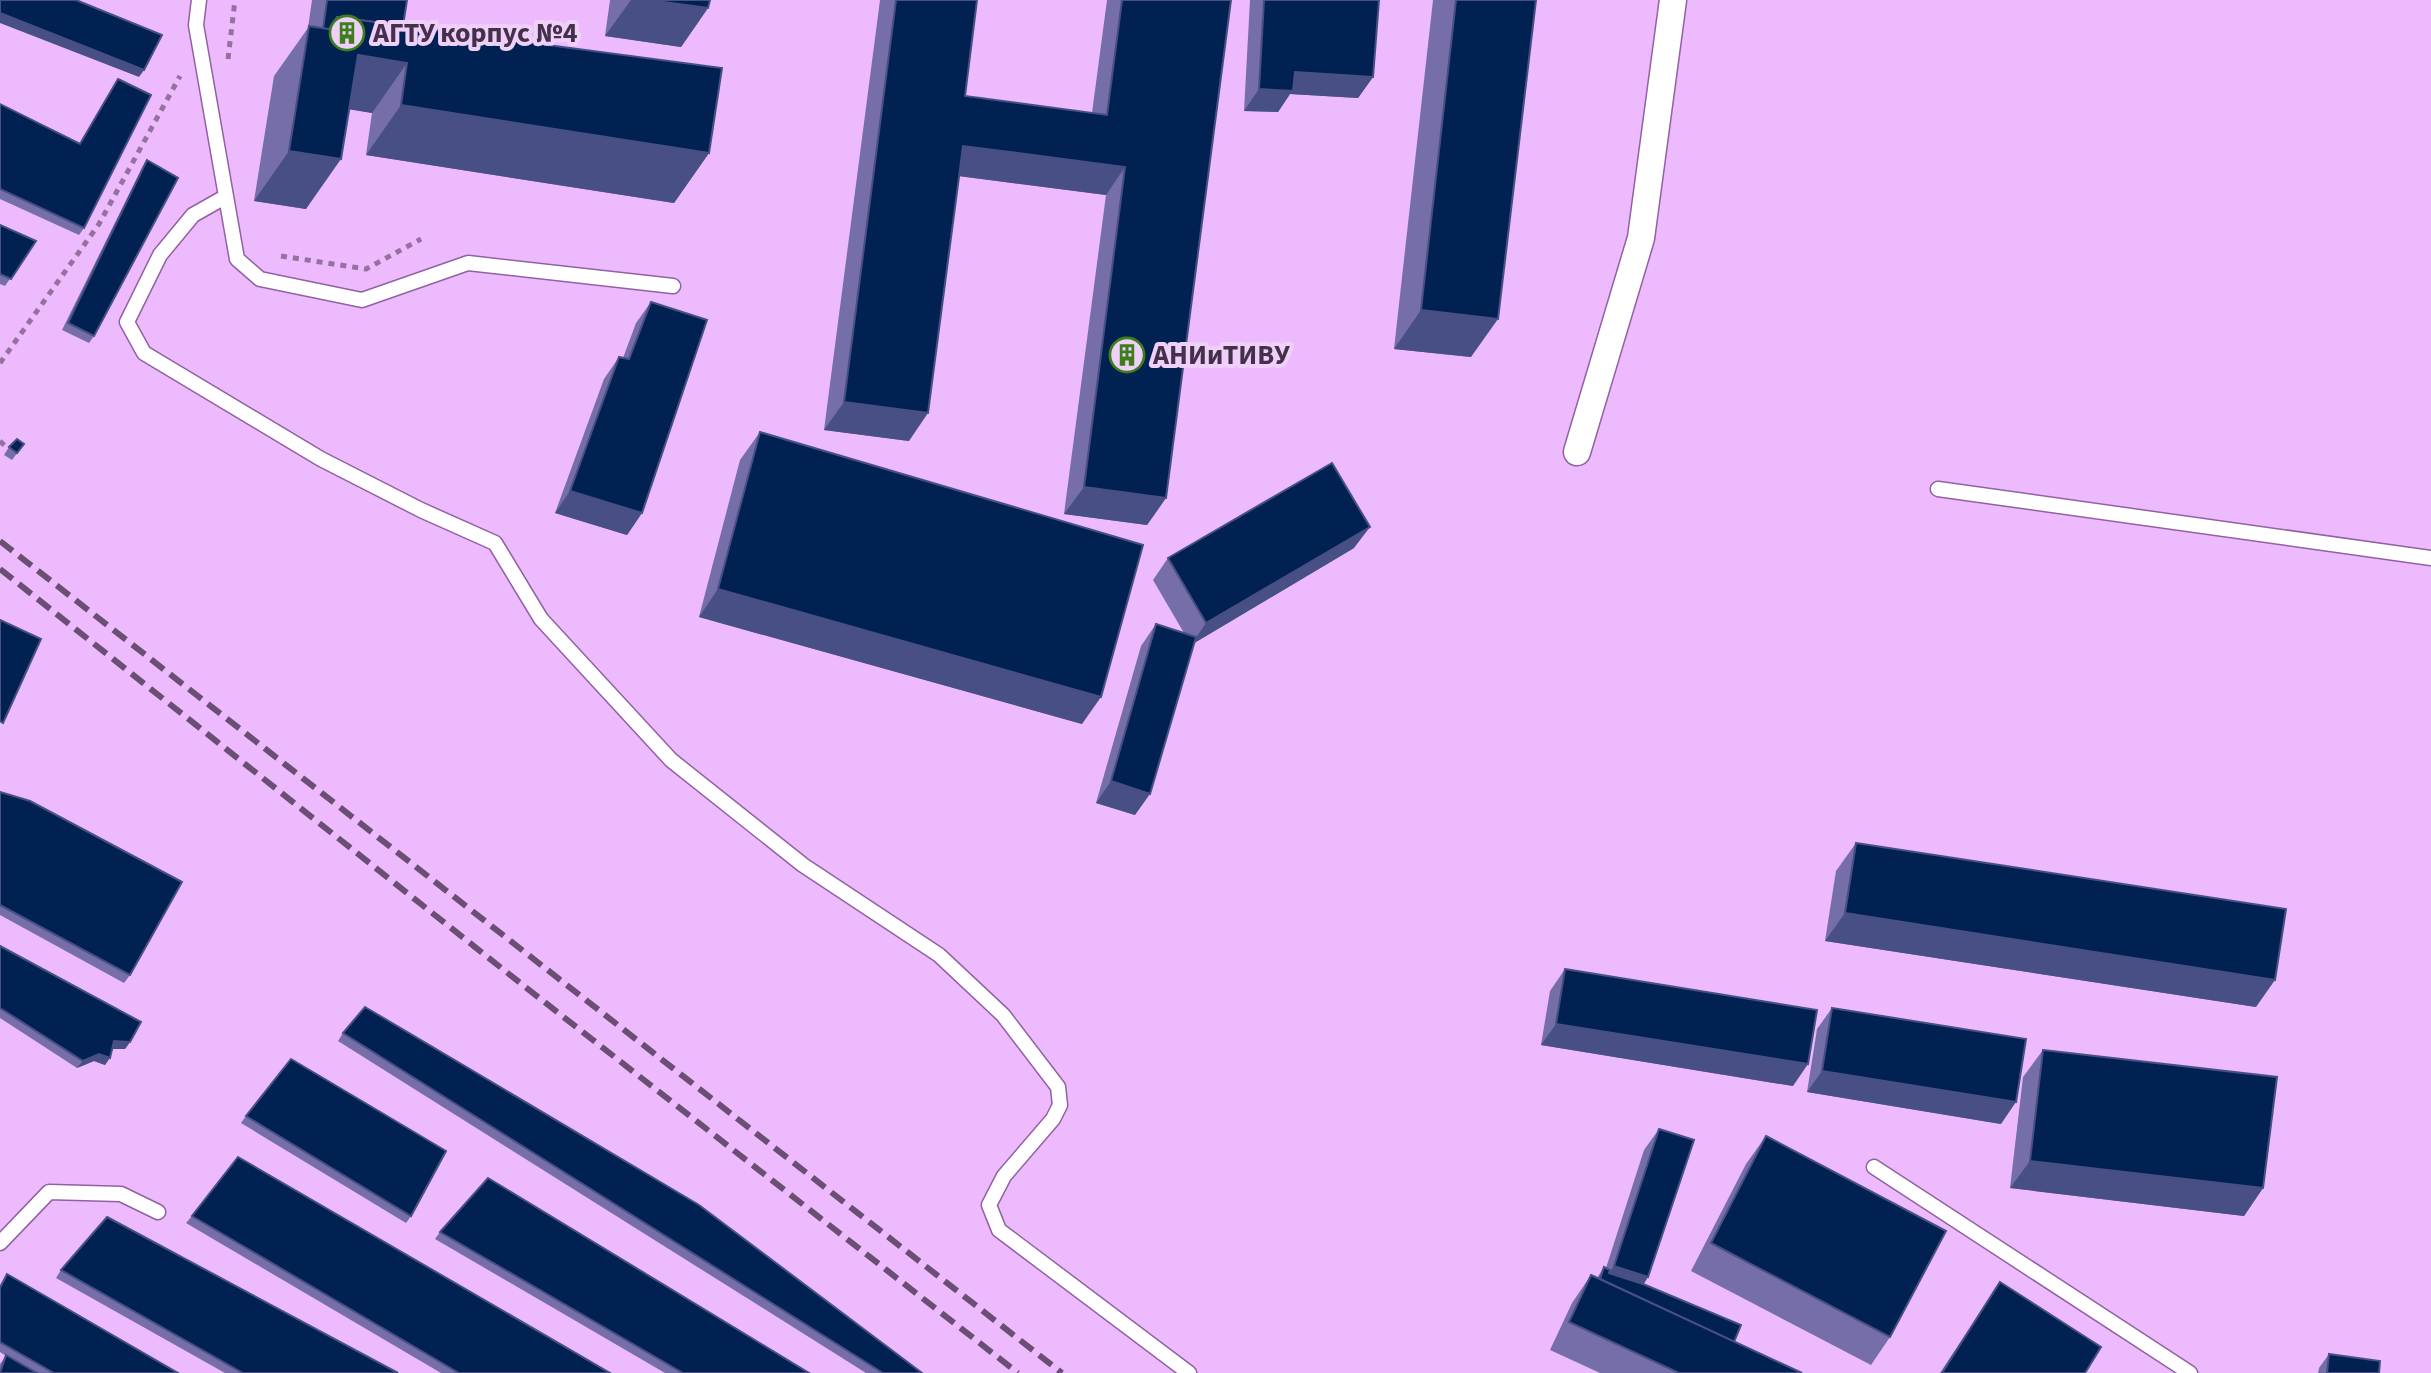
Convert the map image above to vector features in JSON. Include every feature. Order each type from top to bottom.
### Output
[{"type":"street","points":[[1577,452],[1641,238],[1673,0]]},
{"type":"lane","points":[[199,0],[196,25],[237,259],[260,279],[362,300],[468,263],[673,286]]},
{"type":"lane","points":[[225,197],[193,215],[160,255],[127,322],[144,353],[321,459],[421,510],[495,543],[541,619],[671,760],[803,865],[939,955],[1003,1015],[1058,1087],[1060,1105],[1053,1119],[1004,1176],[989,1205],[999,1230],[1189,1373]]},
{"type":"lane","points":[[1938,489],[2431,558]]},
{"type":"lane","points":[[1874,1167],[2190,1373]]},
{"type":"lane","points":[[0,1243],[49,1192],[121,1194],[158,1212]]},
{"type":"path","points":[[229,73],[235,0]]},
{"type":"path","points":[[0,363],[99,224],[178,82],[196,25]]},
{"type":"path","points":[[271,255],[366,269],[421,239]]},
{"type":"path","points":[[0,441],[7,448]]},
{"type":"building","points":[[0,0],[76,0],[162,35],[144,70],[0,13]]},
{"type":"building","points":[[327,0],[407,0],[403,26],[337,17],[329,29],[323,29]]},
{"type":"building","points":[[649,0],[710,0],[708,8]]},
{"type":"building","points":[[896,0],[977,0],[965,96],[1107,115],[1122,0],[1231,0],[1166,498],[1084,487],[1125,167],[963,146],[928,413],[844,402]]},
{"type":"building","points":[[1264,0],[1379,0],[1373,77],[1295,72],[1293,91],[1259,89]]},
{"type":"building","points":[[1456,0],[1536,0],[1498,319],[1421,310]]},
{"type":"building","points":[[337,17],[722,68],[709,153],[401,105],[407,63],[358,55],[341,159],[289,151],[309,26],[335,30]]},
{"type":"building","points":[[118,79],[151,95],[84,228],[0,189],[0,104],[80,144]]},
{"type":"building","points":[[147,160],[178,178],[94,336],[68,323]]},
{"type":"building","points":[[0,225],[36,241],[11,279],[0,274]]},
{"type":"building","points":[[651,302],[707,320],[642,513],[570,491],[619,357],[629,359]]},
{"type":"building","points":[[760,432],[1143,545],[1101,697],[718,589]]},
{"type":"building","points":[[17,439],[24,444],[17,453],[9,447]]},
{"type":"building","points":[[1332,463],[1370,527],[1206,623],[1168,558]]},
{"type":"building","points":[[0,620],[41,639],[3,723],[0,721]]},
{"type":"building","points":[[1156,624],[1196,637],[1150,794],[1111,781]]},
{"type":"building","points":[[0,792],[30,801],[182,882],[130,975],[0,905]]},
{"type":"building","points":[[1856,843],[2286,909],[2275,980],[1845,913]]},
{"type":"building","points":[[0,946],[141,1022],[130,1042],[114,1041],[110,1058],[99,1054],[83,1061],[0,1008]]},
{"type":"building","points":[[1565,969],[1817,1010],[1808,1064],[1556,1024]]},
{"type":"building","points":[[365,1007],[699,1205],[922,1373],[883,1373],[343,1033]]},
{"type":"building","points":[[1832,1008],[2026,1039],[2016,1102],[1822,1071]]},
{"type":"building","points":[[2043,1050],[2277,1077],[2263,1188],[2030,1161]]},
{"type":"building","points":[[291,1059],[446,1151],[411,1216],[246,1116]]},
{"type":"building","points":[[1659,1129],[1694,1140],[1648,1277],[1614,1266]]},
{"type":"building","points":[[1766,1136],[1946,1231],[1890,1337],[1711,1243]]},
{"type":"building","points":[[238,1157],[610,1373],[459,1373],[192,1216]]},
{"type":"building","points":[[488,1178],[809,1373],[683,1373],[440,1232]]},
{"type":"building","points":[[107,1217],[398,1373],[243,1373],[61,1270]]},
{"type":"building","points":[[1604,1267],[1610,1270],[1609,1273],[1741,1325],[1734,1342],[1600,1279]]},
{"type":"building","points":[[7,1274],[178,1373],[54,1373],[0,1342],[0,1288]]},
{"type":"building","points":[[1591,1275],[1802,1373],[1679,1373],[1569,1322]]},
{"type":"building","points":[[2000,1282],[2101,1347],[2085,1373],[1942,1373]]},
{"type":"building","points":[[2329,1354],[2380,1361],[2379,1373],[2327,1373]]},
{"type":"building","points":[[6,1355],[37,1373],[0,1373]]},
{"type":"railway","points":[[0,541],[1062,1373]]},
{"type":"railway","points":[[0,569],[524,986],[1018,1373]]},
{"type":"place","name":"АГТУ корпус №4","points":[[347,33]]},
{"type":"place","name":"АНИиТИВУ","points":[[1127,355]]}]
